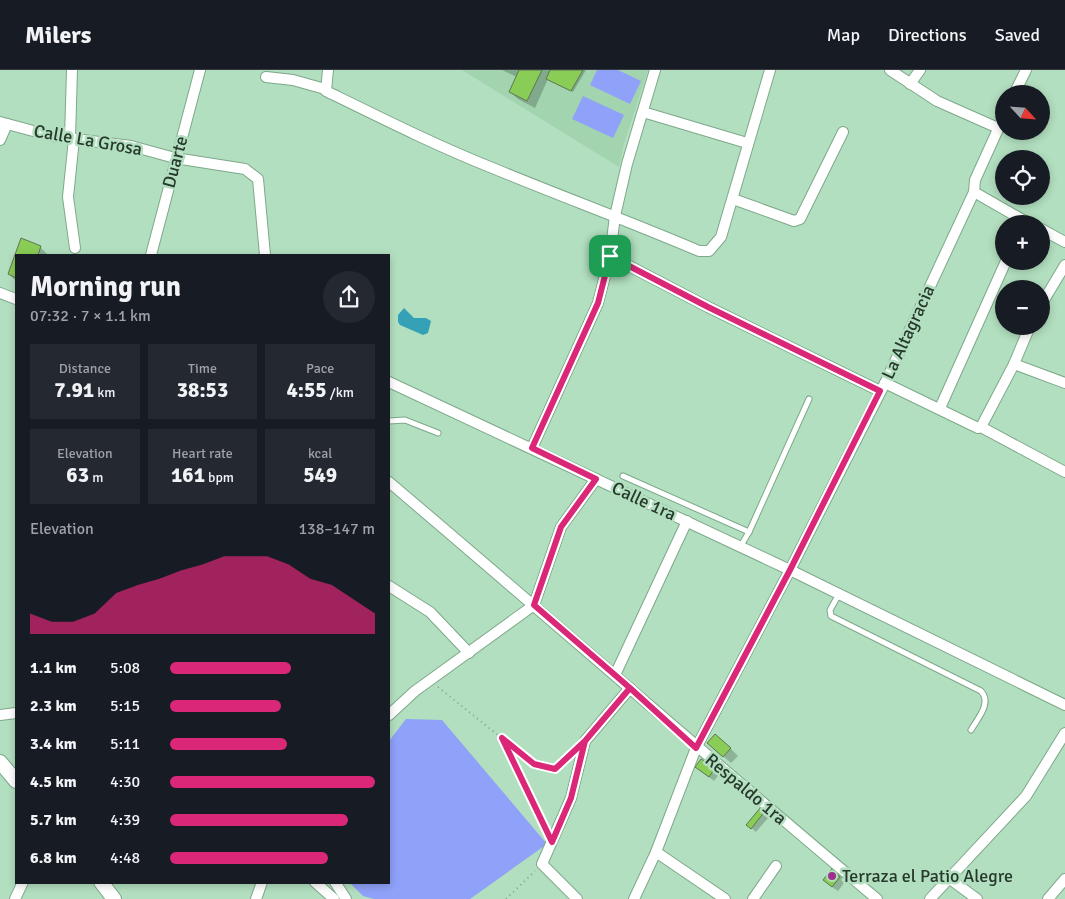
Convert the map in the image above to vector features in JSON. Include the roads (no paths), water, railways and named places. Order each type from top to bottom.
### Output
[{"type":"street","points":[[72,70],[72,138],[68,197],[75,248]]},
{"type":"street","name":"Duarte","points":[[151,254],[175,158],[200,70]]},
{"type":"street","points":[[325,89],[328,70]]},
{"type":"street","points":[[532,448],[598,303],[610,256],[615,216],[656,70]]},
{"type":"street","points":[[266,77],[293,80],[325,89],[384,120],[494,169],[699,251],[709,251],[721,237],[747,143],[770,70]]},
{"type":"street","points":[[890,70],[937,101],[995,127]]},
{"type":"street","points":[[910,84],[920,70]]},
{"type":"street","points":[[1018,85],[1026,70]]},
{"type":"street","points":[[643,112],[747,143]]},
{"type":"street","points":[[0,140],[3,123]]},
{"type":"street","name":"Calle La Grosa","points":[[3,123],[52,136],[131,146],[175,158],[245,169],[258,179],[265,254]]},
{"type":"street","points":[[733,199],[794,222],[800,220],[843,132]]},
{"type":"street","name":"La Altagracia","points":[[634,899],[656,852],[696,748],[790,570],[883,387],[974,192],[975,180],[995,135]]},
{"type":"street","points":[[974,192],[1013,215]]},
{"type":"street","points":[[1050,234],[1065,242]]},
{"type":"street","points":[[610,256],[708,307],[883,387],[940,408],[978,428],[981,427],[1065,472]]},
{"type":"street","points":[[1050,290],[1065,265]]},
{"type":"street","points":[[940,408],[1002,270]]},
{"type":"street","points":[[0,293],[15,299]]},
{"type":"street","points":[[981,427],[1014,364],[1026,335]]},
{"type":"street","points":[[1014,364],[1065,383]]},
{"type":"street","name":"Calle 1ra","points":[[390,382],[790,570],[1065,705]]},
{"type":"street","points":[[390,714],[430,681],[534,605],[561,527],[596,479]]},
{"type":"street","name":"Respaldo 1ra","points":[[390,483],[615,675],[696,748],[877,899]]},
{"type":"street","points":[[615,675],[687,522]]},
{"type":"street","points":[[390,587],[430,612],[469,653]]},
{"type":"street","points":[[577,899],[542,864],[571,798],[585,741],[630,688]]},
{"type":"street","points":[[0,715],[15,713]]},
{"type":"street","points":[[930,899],[1026,796],[1065,733]]},
{"type":"street","points":[[0,762],[15,780]]},
{"type":"street","points":[[656,852],[725,899]]},
{"type":"street","points":[[753,899],[776,866]]},
{"type":"street","points":[[950,879],[977,899]]},
{"type":"street","points":[[1048,899],[1065,879]]},
{"type":"street","points":[[15,899],[22,884]]},
{"type":"street","points":[[103,884],[114,899]]},
{"type":"street","points":[[256,899],[261,884]]},
{"type":"street","points":[[317,884],[335,899]]},
{"type":"street","points":[[336,884],[346,899]]},
{"type":"lane","points":[[740,547],[749,532],[809,399]]},
{"type":"lane","points":[[390,421],[405,420],[438,433]]},
{"type":"lane","points":[[623,476],[749,532]]},
{"type":"lane","points":[[839,594],[830,610],[831,616],[981,691],[985,696],[986,703],[971,730]]},
{"type":"place","name":"Terraza el Patio Alegre","points":[[832,876]]}]
